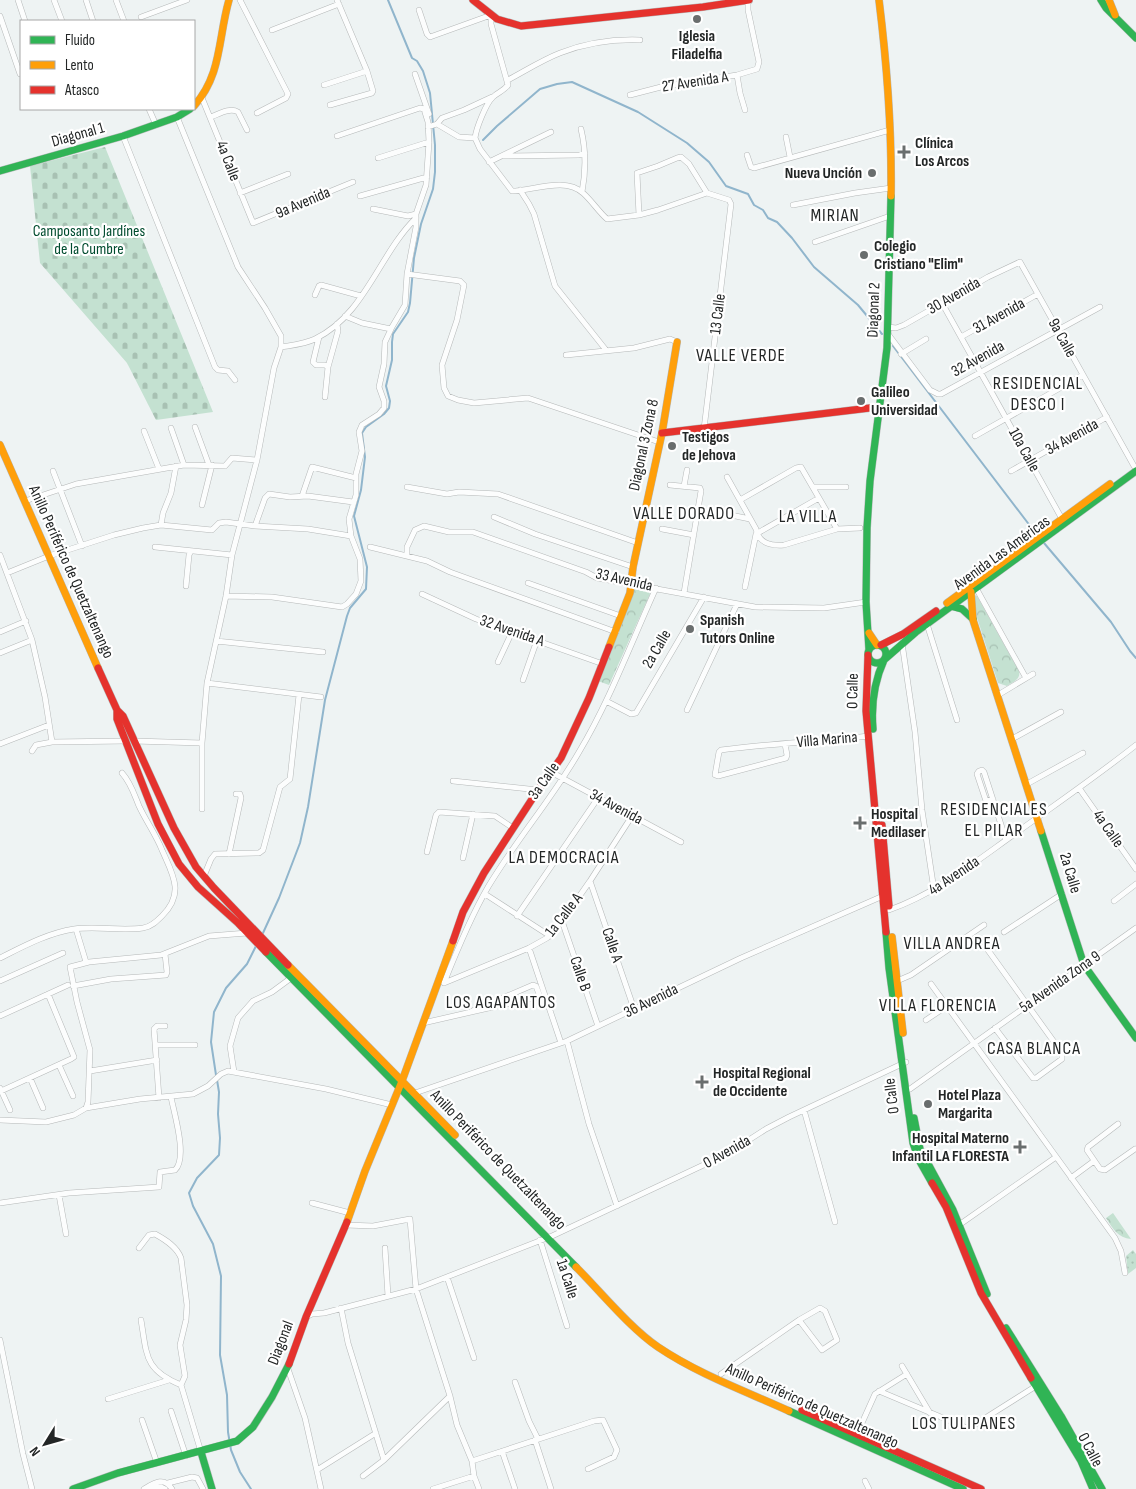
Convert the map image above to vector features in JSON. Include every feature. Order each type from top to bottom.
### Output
[{"type":"main road","points":[[195,105],[202,98],[211,83],[229,0]]},
{"type":"main road","points":[[472,0],[491,15],[514,26],[530,26],[746,0]]},
{"type":"main road","name":"Diagonal 2","points":[[868,653],[866,542],[870,481],[888,331],[891,188],[886,59],[879,0]]},
{"type":"main road","points":[[1101,0],[1106,8],[1136,38]]},
{"type":"main road","points":[[1109,0],[1116,18]]},
{"type":"main road","name":"Diagonal 1","points":[[0,171],[123,136],[177,117],[188,110]]},
{"type":"main road","name":"Diagonal 3 Zona 8","points":[[630,584],[662,433],[678,347],[677,342]]},
{"type":"main road","points":[[662,433],[878,407]]},
{"type":"main road","name":"Anillo Periférico de Quetzaltenango","points":[[0,445],[117,710],[117,719],[182,844],[204,877],[257,933],[259,942],[291,978],[401,1084],[414,1093],[546,1238],[649,1332],[679,1353],[721,1374],[981,1489]]},
{"type":"main road","name":"Avenida Las Américas","points":[[1046,534],[1062,519],[1135,467]]},
{"type":"main road","name":"Avenida Las Américas","points":[[884,659],[902,643],[1135,467]]},
{"type":"main road","name":"Avenida Las Américas","points":[[879,645],[904,634],[1034,543]]},
{"type":"main road","name":"3a Calle","points":[[614,631],[630,584]]},
{"type":"main road","name":"3a Calle","points":[[401,1084],[423,1023],[440,984],[468,901],[513,828],[551,772],[601,663],[630,592],[630,584]]},
{"type":"main road","name":"2a Calle","points":[[973,590],[973,620],[1084,965],[1136,1038]]},
{"type":"main road","points":[[951,606],[962,609],[973,620]]},
{"type":"main road","name":"Diagonal 2","points":[[866,620],[870,637],[879,645]]},
{"type":"main road","points":[[879,645],[886,652],[884,659],[876,663],[871,660],[868,653],[872,646],[879,645]]},
{"type":"main road","name":"0 Calle","points":[[868,653],[866,698],[868,736],[889,968],[920,1149],[959,1225],[978,1275],[989,1297],[1102,1489]]},
{"type":"main road","name":"0 Calle","points":[[884,659],[876,678],[872,710],[909,1123],[916,1151],[946,1207],[981,1293],[1081,1461],[1093,1489]]},
{"type":"main road","name":"Anillo Periférico de Quetzaltenango","points":[[130,741],[138,774],[147,799],[167,842],[198,888],[246,933],[259,942],[401,1084],[546,1238],[657,1346],[696,1369],[963,1489]]},
{"type":"main road","name":"Diagonal","points":[[73,1489],[237,1440],[253,1426],[288,1368],[306,1317],[346,1225],[364,1171],[401,1084]]},
{"type":"main road","points":[[201,1452],[212,1489]]},
{"type":"street","points":[[18,0],[25,20]]},
{"type":"street","points":[[54,0],[62,20]]},
{"type":"street","points":[[86,0],[93,20]]},
{"type":"street","points":[[116,0],[124,20]]},
{"type":"street","points":[[141,17],[187,0]]},
{"type":"street","points":[[240,0],[288,94],[286,98],[257,113]]},
{"type":"street","name":"27 Avenida A","points":[[630,95],[662,87],[737,75],[758,68],[759,62],[746,0]]},
{"type":"street","points":[[272,30],[338,2],[367,71],[373,91],[372,93],[330,105]]},
{"type":"street","points":[[419,10],[427,34],[430,37],[491,15],[491,24],[508,80],[507,87],[493,97],[442,118],[433,125]]},
{"type":"street","points":[[0,16],[20,74]]},
{"type":"street","points":[[508,80],[556,55],[574,49],[609,40],[640,40]]},
{"type":"street","points":[[324,85],[367,71]]},
{"type":"street","points":[[281,347],[304,343],[319,337],[337,324],[361,296],[398,238],[416,216],[424,194],[427,177],[428,142],[433,125],[415,74]]},
{"type":"street","points":[[737,75],[745,110]]},
{"type":"street","points":[[493,97],[475,138],[480,149],[510,190],[515,191],[558,185],[582,192],[608,219],[639,215],[707,193],[688,164],[681,157],[637,173],[639,215]]},
{"type":"street","name":"4a Calle","points":[[202,98],[254,224]]},
{"type":"street","points":[[337,136],[421,108],[433,125],[459,137],[475,138]]},
{"type":"street","points":[[149,110],[156,125]]},
{"type":"street","points":[[211,117],[235,110],[238,112],[247,130]]},
{"type":"street","points":[[177,117],[238,268],[281,336],[281,347],[274,368],[257,460],[239,524],[207,683],[202,743],[202,809]]},
{"type":"street","points":[[580,129],[585,153],[582,192]]},
{"type":"street","points":[[747,155],[752,168],[890,130]]},
{"type":"street","points":[[489,162],[551,132]]},
{"type":"street","points":[[123,136],[215,367],[218,370],[228,371],[235,380]]},
{"type":"street","points":[[786,137],[790,157]]},
{"type":"street","points":[[378,158],[428,142]]},
{"type":"street","points":[[503,156],[585,153]]},
{"type":"street","points":[[240,192],[288,174]]},
{"type":"street","points":[[360,196],[427,177]]},
{"type":"street","name":"9a Avenida","points":[[254,224],[352,182]]},
{"type":"street","points":[[793,205],[855,192],[891,188]]},
{"type":"street","points":[[520,190],[530,204],[534,214],[555,286],[606,350]]},
{"type":"street","name":"13 Calle","points":[[704,429],[730,204],[729,200],[707,193]]},
{"type":"street","points":[[373,209],[416,216]]},
{"type":"street","points":[[226,596],[272,598],[344,607],[356,594],[361,581],[360,558],[352,536],[349,519],[357,488],[356,478],[362,451],[359,432],[360,427],[379,414],[384,408],[384,401],[379,387],[385,359],[385,342],[406,305],[416,216]]},
{"type":"street","points":[[815,242],[890,216]]},
{"type":"street","name":"30 Avenida","points":[[888,331],[904,325],[988,277],[1020,262]]},
{"type":"street","name":"9a Calle","points":[[1020,262],[1135,467]]},
{"type":"street","points":[[410,275],[460,281],[464,285],[457,320],[442,365],[444,388],[448,396],[474,403],[528,398],[659,442]]},
{"type":"street","points":[[315,295],[318,286],[322,285],[361,296]]},
{"type":"street","name":"31 Avenida","points":[[961,337],[1038,294]]},
{"type":"street","name":"10a Calle","points":[[942,303],[1062,519]]},
{"type":"street","name":"32 Avenida","points":[[888,331],[902,354],[930,390],[938,394],[944,393],[1100,307]]},
{"type":"street","points":[[345,316],[362,323],[391,329]]},
{"type":"street","points":[[325,397],[328,367],[338,330],[337,324]]},
{"type":"street","points":[[319,337],[313,362],[316,365],[328,367]]},
{"type":"street","points":[[566,355],[634,348],[670,339],[677,342]]},
{"type":"street","points":[[902,354],[926,339]]},
{"type":"street","points":[[975,436],[1083,375]]},
{"type":"street","name":"34 Avenida","points":[[1011,471],[1107,417]]},
{"type":"street","points":[[195,426],[211,465],[202,505]]},
{"type":"street","points":[[170,428],[184,465]]},
{"type":"street","points":[[144,431],[159,469]]},
{"type":"street","points":[[25,501],[59,488],[159,469],[184,465],[225,466],[232,458],[257,460]]},
{"type":"street","points":[[162,525],[163,513],[176,466]]},
{"type":"street","points":[[302,496],[312,467],[356,478]]},
{"type":"street","points":[[740,500],[798,467],[802,468],[837,530]]},
{"type":"street","points":[[684,486],[687,470]]},
{"type":"street","points":[[53,471],[82,546]]},
{"type":"street","points":[[727,478],[761,541],[778,546],[837,530],[860,528]]},
{"type":"street","points":[[670,485],[701,489],[684,593]]},
{"type":"street","points":[[407,487],[447,494],[459,492],[498,494],[638,543]]},
{"type":"street","points":[[812,487],[846,487]]},
{"type":"street","points":[[255,526],[262,503],[267,495],[302,496],[353,502]]},
{"type":"street","points":[[745,586],[756,534],[819,498]]},
{"type":"street","points":[[721,513],[750,519]]},
{"type":"street","points":[[494,517],[535,534],[633,567]]},
{"type":"street","points":[[7,572],[123,532],[162,525],[213,530],[217,524],[223,522],[308,529],[352,536]]},
{"type":"street","name":"33 Avenida","points":[[407,555],[408,543],[415,530],[420,527],[449,532],[473,532],[586,572],[596,578],[737,604],[768,608],[824,608],[866,602]]},
{"type":"street","points":[[662,529],[694,535]]},
{"type":"street","points":[[155,547],[232,556]]},
{"type":"street","points":[[370,547],[427,561],[450,572],[614,631]]},
{"type":"street","points":[[186,586],[191,551]]},
{"type":"street","points":[[0,556],[32,640],[45,697],[52,742]]},
{"type":"street","points":[[528,583],[618,615]]},
{"type":"street","name":"3a Calle","points":[[440,984],[485,894],[580,752],[606,701],[656,588]]},
{"type":"street","points":[[973,590],[1026,678]]},
{"type":"street","name":"32 Avenida A","points":[[422,594],[476,619],[601,663]]},
{"type":"street","name":"2a Calle","points":[[606,701],[634,714],[637,711],[704,597]]},
{"type":"street","points":[[687,710],[737,604]]},
{"type":"street","points":[[0,632],[26,621]]},
{"type":"street","points":[[927,624],[957,720]]},
{"type":"street","points":[[498,662],[512,632]]},
{"type":"street","points":[[0,653],[32,640]]},
{"type":"street","points":[[523,680],[537,640]]},
{"type":"street","points":[[216,641],[324,652]]},
{"type":"street","points":[[902,643],[915,732],[922,810],[934,890]]},
{"type":"street","points":[[998,695],[1033,674]]},
{"type":"street","points":[[207,683],[321,697]]},
{"type":"street","points":[[204,877],[214,855],[259,854],[263,850],[280,788],[290,779],[299,695]]},
{"type":"street","points":[[1012,739],[1061,712]]},
{"type":"street","points":[[0,744],[49,725]]},
{"type":"street","name":"Villa Marina","points":[[785,744],[786,758],[718,776],[714,774],[720,750],[868,736]]},
{"type":"street","points":[[32,751],[36,745],[52,742],[130,741],[202,743]]},
{"type":"street","name":"4a Avenida","points":[[890,910],[916,900],[934,890],[1038,818],[1136,745]]},
{"type":"street","points":[[1027,784],[1083,753]]},
{"type":"street","points":[[993,800],[986,800],[977,774],[979,771],[982,770],[984,772],[1006,840]]},
{"type":"street","name":"34 Avenida","points":[[551,772],[681,842]]},
{"type":"street","points":[[0,958],[45,937],[76,929],[94,927],[145,928],[160,918],[174,898],[176,883],[173,875],[139,806],[129,780],[122,773]]},
{"type":"street","points":[[129,780],[138,774]]},
{"type":"street","points":[[453,781],[538,790]]},
{"type":"street","name":"4a Calle","points":[[1079,788],[1136,869]]},
{"type":"street","points":[[229,854],[241,798],[240,794],[236,794]]},
{"type":"street","points":[[517,916],[598,798]]},
{"type":"street","points":[[427,852],[437,813],[440,812],[495,816],[513,828]]},
{"type":"street","points":[[463,858],[473,814]]},
{"type":"street","name":"1a Calle A","points":[[440,984],[529,948],[550,936],[590,881],[632,816]]},
{"type":"street","name":"Calle A","points":[[590,881],[634,1009]]},
{"type":"street","points":[[1114,901],[1136,884]]},
{"type":"street","points":[[485,894],[550,936]]},
{"type":"street","points":[[1004,932],[1062,894]]},
{"type":"street","name":"36 Avenida","points":[[414,1093],[567,1041],[741,958],[883,896]]},
{"type":"street","name":"Calle B","points":[[562,921],[598,1026]]},
{"type":"street","points":[[896,981],[911,975],[984,925]]},
{"type":"street","name":"5a Avenida Zona 9","points":[[910,1089],[1136,928]]},
{"type":"street","points":[[76,929],[86,962]]},
{"type":"street","points":[[86,1108],[90,1071],[90,1046],[71,985],[70,966],[86,962],[165,954],[209,936],[246,933]]},
{"type":"street","points":[[985,946],[1062,1053],[1062,1058],[1036,1078],[1030,1076],[995,1028]]},
{"type":"street","points":[[529,948],[561,1043]]},
{"type":"street","points":[[0,981],[63,953]]},
{"type":"street","points":[[0,1016],[71,985],[110,979],[166,975],[165,954]]},
{"type":"street","points":[[234,1072],[230,1046],[238,1018],[253,1001],[272,992],[291,978]]},
{"type":"street","points":[[931,984],[1118,1243],[1125,1273]]},
{"type":"street","points":[[423,1023],[537,996],[539,994],[536,986],[533,985],[472,1011]]},
{"type":"street","points":[[10,1110],[1,1089],[30,1078],[74,1057],[48,994]]},
{"type":"street","points":[[926,1020],[947,1006]]},
{"type":"street","points":[[159,1098],[154,1029],[157,1026],[165,1026]]},
{"type":"street","points":[[567,1041],[589,1124],[617,1206]]},
{"type":"street","points":[[156,1045],[195,1044]]},
{"type":"street","points":[[90,1071],[157,1060]]},
{"type":"street","name":"0 Avenida","points":[[306,1317],[416,1289],[546,1238],[727,1154],[766,1129],[904,1062]]},
{"type":"street","points":[[59,1065],[74,1096]]},
{"type":"street","points":[[0,1120],[46,1122],[74,1114],[86,1108],[194,1094],[208,1086],[225,1072],[326,1089],[392,1105]]},
{"type":"street","points":[[30,1078],[44,1108]]},
{"type":"street","points":[[0,1203],[59,1195],[158,1187],[160,1172],[175,1170],[179,1163],[180,1141],[170,1096]]},
{"type":"street","points":[[804,1110],[835,1222]]},
{"type":"street","points":[[1118,1124],[1088,1146],[1086,1150],[1100,1169],[1105,1170],[1135,1149]]},
{"type":"street","points":[[959,1225],[1056,1157]]},
{"type":"street","points":[[1071,1178],[1094,1161]]},
{"type":"street","points":[[59,1195],[66,1234]]},
{"type":"street","points":[[312,1203],[350,1213]]},
{"type":"street","points":[[346,1225],[372,1226],[410,1220],[416,1289],[450,1396],[457,1425],[472,1461],[474,1476],[479,1489]]},
{"type":"street","points":[[139,1248],[149,1235],[155,1234],[172,1245],[181,1258],[187,1305],[180,1345],[184,1376],[181,1385],[201,1452]]},
{"type":"street","name":"1a Calle","points":[[546,1238],[567,1326]]},
{"type":"street","points":[[385,1248],[388,1296]]},
{"type":"street","points":[[447,1277],[474,1358]]},
{"type":"street","points":[[341,1308],[348,1343],[384,1460]]},
{"type":"street","points":[[721,1374],[799,1320],[820,1308],[825,1311],[837,1340],[822,1350],[799,1320]]},
{"type":"street","points":[[141,1320],[146,1351],[152,1366],[159,1374],[181,1385]]},
{"type":"street","points":[[0,1340],[32,1489]]},
{"type":"street","points":[[902,1366],[930,1413]]},
{"type":"street","points":[[288,1368],[289,1376],[305,1418],[321,1489]]},
{"type":"street","points":[[857,1434],[875,1394],[907,1374]]},
{"type":"street","points":[[108,1399],[169,1380]]},
{"type":"street","points":[[515,1382],[536,1439],[551,1489]]},
{"type":"street","points":[[879,1391],[962,1427],[971,1427],[1036,1386]]},
{"type":"street","points":[[363,1476],[384,1460],[450,1396]]},
{"type":"street","points":[[171,1411],[186,1456]]},
{"type":"street","points":[[142,1420],[157,1464]]},
{"type":"street","points":[[472,1461],[536,1439],[594,1421],[604,1420],[617,1450],[616,1454],[588,1469]]},
{"type":"street","points":[[317,1470],[376,1433]]},
{"type":"street","points":[[502,1450],[516,1489]]},
{"type":"street","points":[[433,1489],[474,1476]]},
{"type":"street","points":[[145,1488],[152,1484],[165,1481],[168,1483],[192,1477],[197,1478],[203,1489]]},
{"type":"street","points":[[865,1481],[869,1489]]},
{"type":"street","points":[[168,1483],[172,1489]]},
{"type":"street","points":[[145,1488],[161,1487],[165,1489]]},
{"type":"green space","name":"Camposanto Jardínes de la Cumbre","points":[[105,147],[213,412],[156,420],[127,363],[40,263],[30,166]]},
{"type":"green space","points":[[635,588],[648,589],[650,594],[609,685],[598,681],[631,591]]},
{"type":"green space","points":[[974,595],[977,596],[1019,671],[1018,678],[1007,686],[998,683],[973,605]]},
{"type":"green space","points":[[1113,1213],[1131,1239],[1119,1235],[1111,1226],[1106,1218]]},
{"type":"green space","points":[[1133,1250],[1136,1254],[1136,1268],[1128,1274],[1126,1256]]},
{"type":"waterway","points":[[263,933],[300,843],[308,807],[325,700],[347,616],[350,608],[366,589],[367,567],[354,516],[361,490],[365,457],[362,433],[366,427],[389,408],[390,401],[386,386],[392,360],[393,334],[408,312],[414,258],[421,224],[433,189],[435,145],[430,93],[423,71],[417,61],[412,58],[388,0]]},
{"type":"waterway","points":[[483,140],[540,89],[557,84],[572,82],[638,112],[687,143],[709,162],[726,186],[748,194],[754,205],[763,210],[768,218],[777,222],[814,267],[858,305],[882,334]]},
{"type":"waterway","points":[[893,346],[1037,535]]},
{"type":"waterway","points":[[1044,543],[1111,622],[1136,658]]},
{"type":"waterway","points":[[216,1075],[211,1042],[214,1012],[226,988],[247,964],[256,946]]},
{"type":"waterway","points":[[217,1080],[219,1092],[219,1155],[197,1178],[189,1193],[193,1206],[213,1244],[221,1276],[220,1355],[227,1395],[228,1432],[231,1450],[240,1472],[251,1489]]},
{"type":"traffic: fast","points":[[1101,0],[1106,8],[1136,38]]},
{"type":"traffic: fast","points":[[0,171],[123,136],[177,117],[188,110]]},
{"type":"traffic: fast","points":[[869,650],[866,602],[867,528],[870,481],[887,348],[891,196]]},
{"type":"traffic: fast","points":[[885,659],[916,632],[1136,471]]},
{"type":"traffic: fast","points":[[951,606],[962,609],[973,619]]},
{"type":"traffic: fast","points":[[877,645],[883,648],[886,654],[883,660],[877,663],[871,660],[868,654],[871,648],[877,645]]},
{"type":"traffic: fast","points":[[873,729],[872,711],[874,694],[884,660]]},
{"type":"traffic: fast","points":[[1041,831],[1084,965],[1136,1038]]},
{"type":"traffic: fast","points":[[886,932],[889,968],[913,1143],[919,1160],[932,1183]]},
{"type":"traffic: fast","points":[[266,952],[576,1267]]},
{"type":"traffic: fast","points":[[914,1118],[920,1149],[953,1210],[987,1294]]},
{"type":"traffic: fast","points":[[1006,1328],[1061,1416],[1102,1489]]},
{"type":"traffic: fast","points":[[73,1489],[118,1473],[237,1441],[253,1427],[272,1397],[289,1364]]},
{"type":"traffic: fast","points":[[1031,1378],[1081,1461],[1093,1489]]},
{"type":"traffic: fast","points":[[789,1411],[963,1489]]},
{"type":"traffic: fast","points":[[201,1452],[212,1489]]},
{"type":"traffic: slow","points":[[195,105],[210,82],[218,56],[229,0]]},
{"type":"traffic: slow","points":[[879,0],[888,98],[891,196]]},
{"type":"traffic: slow","points":[[1109,0],[1115,15]]},
{"type":"traffic: slow","points":[[609,647],[630,593],[633,567],[662,433],[677,342]]},
{"type":"traffic: slow","points":[[0,445],[98,668]]},
{"type":"traffic: slow","points":[[947,603],[1110,484]]},
{"type":"traffic: slow","points":[[971,592],[973,620],[1041,831]]},
{"type":"traffic: slow","points":[[869,633],[877,645]]},
{"type":"traffic: slow","points":[[892,937],[903,1033]]},
{"type":"traffic: slow","points":[[347,1222],[365,1171],[402,1081],[453,941]]},
{"type":"traffic: slow","points":[[288,965],[455,1135]]},
{"type":"traffic: slow","points":[[576,1267],[626,1320],[658,1347],[705,1374],[789,1411]]},
{"type":"traffic: jam","points":[[473,0],[497,19],[521,26],[703,7],[749,0]]},
{"type":"traffic: jam","points":[[662,433],[878,407]]},
{"type":"traffic: jam","points":[[881,645],[903,634],[936,611]]},
{"type":"traffic: jam","points":[[453,941],[463,912],[484,873],[561,758],[589,698],[609,647]]},
{"type":"traffic: jam","points":[[868,655],[866,711],[886,932]]},
{"type":"traffic: jam","points":[[98,668],[117,710],[117,719],[158,824],[179,864],[198,887],[238,923],[266,952]]},
{"type":"traffic: jam","points":[[117,710],[123,716],[174,828],[196,867],[288,965]]},
{"type":"traffic: jam","points":[[882,825],[889,906]]},
{"type":"traffic: jam","points":[[932,1183],[946,1207],[981,1293],[1031,1378]]},
{"type":"traffic: jam","points":[[289,1364],[306,1317],[347,1222]]},
{"type":"traffic: jam","points":[[802,1410],[981,1489]]},
{"type":"place","name":"Iglesia Filadelfia","points":[[697,19]]},
{"type":"place","name":"Clínica Los Arcos","points":[[904,152]]},
{"type":"place","name":"Nueva Unción","points":[[872,173]]},
{"type":"place","name":"Colegio Cristiano \"Elim\"","points":[[864,255]]},
{"type":"place","name":"Galileo Universidad","points":[[861,401]]},
{"type":"place","name":"Testigos de Jehova","points":[[672,446]]},
{"type":"place","name":"Spanish Tutors Online","points":[[690,629]]},
{"type":"place","name":"Hospital Medilaser","points":[[860,823]]},
{"type":"place","name":"Hospital Regional de Occidente","points":[[702,1082]]},
{"type":"place","name":"Hotel Plaza Margarita","points":[[928,1104]]},
{"type":"place","name":"Hospital Materno Infantil LA FLORESTA","points":[[1020,1147]]},
{"type":"district","name":"MIRIAN","points":[[835,215]]},
{"type":"district","name":"VALLE VERDE","points":[[741,355]]},
{"type":"district","name":"RESIDENCIAL DESCO I","points":[[1038,393]]},
{"type":"district","name":"VALLE DORADO","points":[[684,513]]},
{"type":"district","name":"LA VILLA","points":[[808,516]]},
{"type":"district","name":"RESIDENCIALES EL PILAR","points":[[994,820]]},
{"type":"district","name":"LA DEMOCRACIA","points":[[564,857]]},
{"type":"district","name":"VILLA ANDREA","points":[[952,943]]},
{"type":"district","name":"LOS AGAPANTOS","points":[[501,1002]]},
{"type":"district","name":"VILLA FLORENCIA","points":[[938,1005]]},
{"type":"district","name":"CASA BLANCA","points":[[1034,1048]]},
{"type":"district","name":"LOS TULIPANES","points":[[964,1423]]}]
